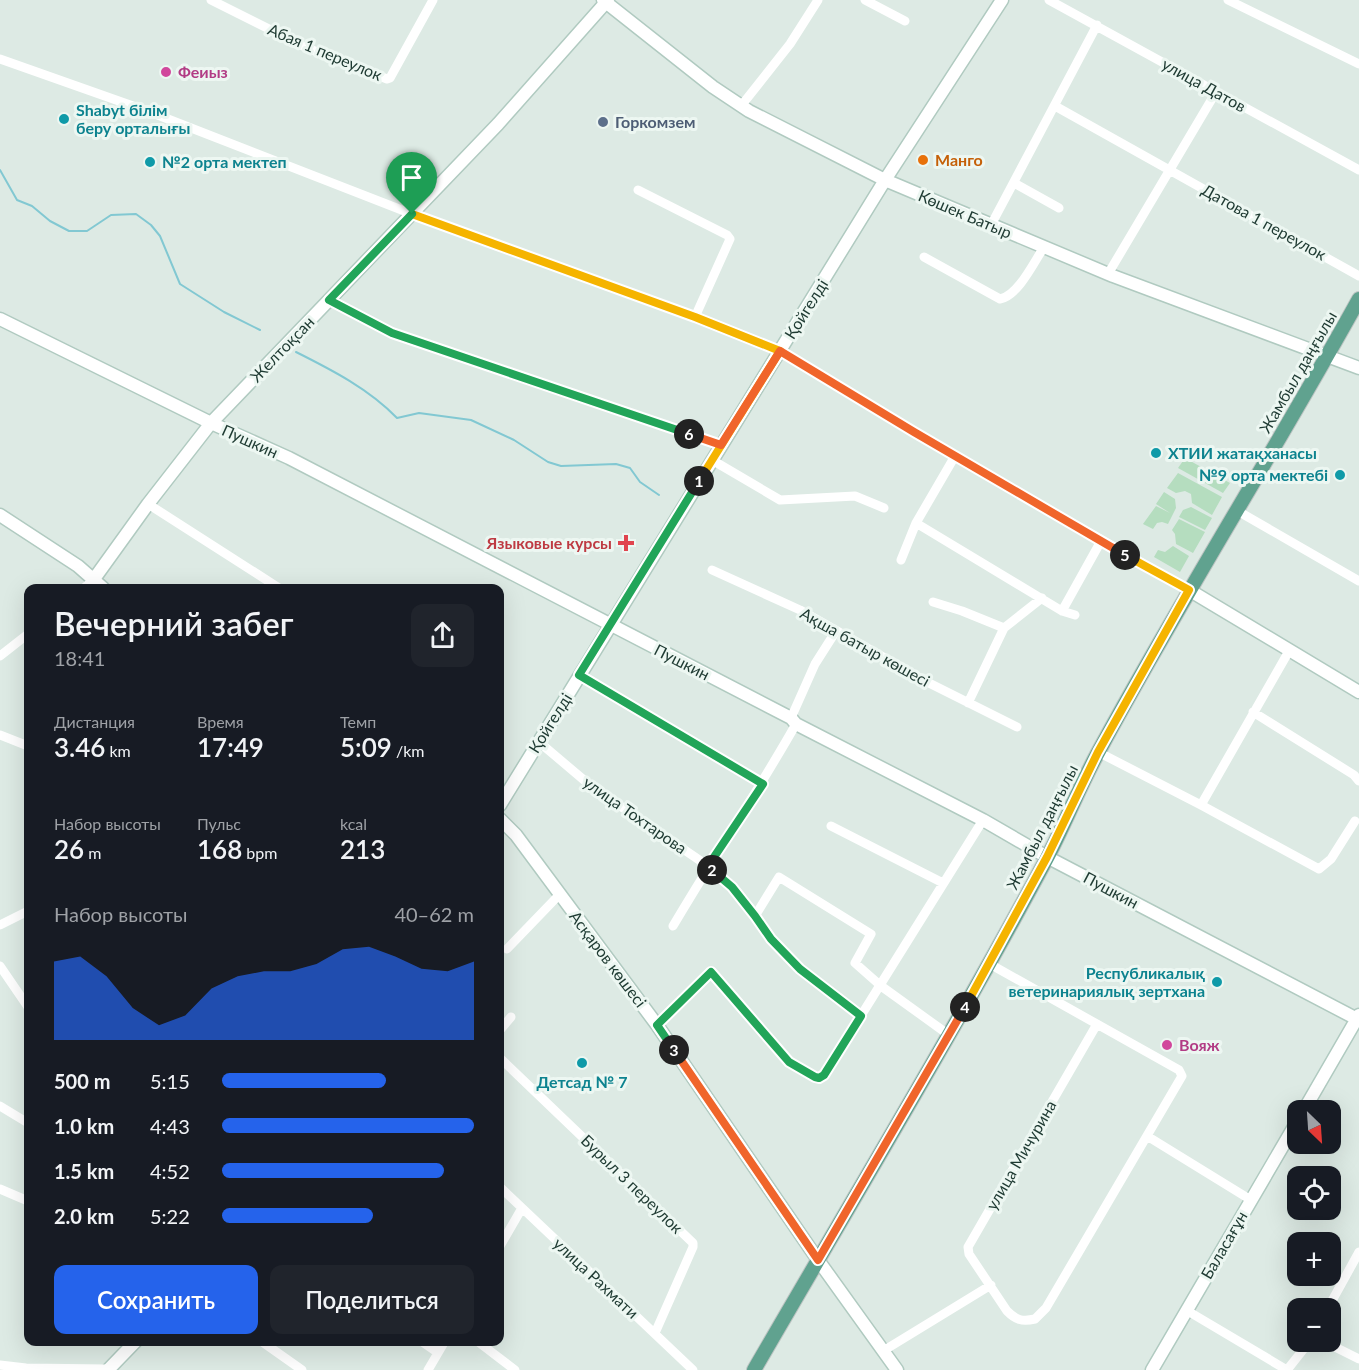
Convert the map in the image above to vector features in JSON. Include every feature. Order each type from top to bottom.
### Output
[{"type":"main road","name":"Жамбыл даңғылы","points":[[754,1370],[950,1035],[1047,857],[1098,752],[1189,590],[1328,356],[1359,299]]},
{"type":"street","name":"Абая 1 переулок","points":[[212,0],[307,48],[387,79],[390,78],[433,0]]},
{"type":"street","points":[[741,106],[790,44],[818,0]]},
{"type":"street","points":[[865,0],[905,21]]},
{"type":"street","name":"Қойгелді","points":[[504,799],[885,180],[1002,0]]},
{"type":"street","name":"улица Датов","points":[[1049,0],[1359,170]]},
{"type":"street","points":[[1228,0],[1359,64]]},
{"type":"street","name":"Көшек Батыр","points":[[605,1],[713,87],[741,106],[885,180],[1108,274],[1359,368]]},
{"type":"street","name":"Желтоқсан","points":[[99,584],[148,504],[211,423],[498,124],[605,1]]},
{"type":"street","points":[[991,225],[1097,25]]},
{"type":"street","points":[[0,59],[150,112],[412,214],[695,317],[780,351],[1359,692]]},
{"type":"street","points":[[1108,274],[1216,92]]},
{"type":"street","name":"Датова 1 переулок","points":[[1055,106],[1359,276]]},
{"type":"street","points":[[1014,183],[1059,208]]},
{"type":"street","points":[[638,190],[727,235],[730,239],[695,317]]},
{"type":"street","points":[[924,257],[1000,299],[1010,296],[1044,247]]},
{"type":"street","points":[[329,300],[392,333],[721,445]]},
{"type":"street","name":"Пушкин","points":[[0,319],[211,423],[289,458],[1358,1018]]},
{"type":"street","points":[[900,560],[916,523],[956,456]]},
{"type":"street","points":[[712,460],[780,500],[855,496],[884,508]]},
{"type":"street","points":[[148,504],[273,584]]},
{"type":"street","points":[[1236,510],[1359,581]]},
{"type":"street","points":[[0,515],[78,566],[99,584]]},
{"type":"street","points":[[916,523],[1062,611],[1075,615]]},
{"type":"street","points":[[1062,611],[1101,541]]},
{"type":"street","name":"Ақша батыр көшесі","points":[[712,570],[800,610],[968,703],[1017,727]]},
{"type":"street","points":[[968,703],[1004,628],[1042,598]]},
{"type":"street","points":[[933,603],[962,611],[1004,628]]},
{"type":"street","points":[[673,926],[708,866],[763,784],[794,721],[815,664],[836,631]]},
{"type":"street","points":[[0,656],[24,637]]},
{"type":"street","points":[[1201,805],[1289,651]]},
{"type":"street","points":[[579,675],[763,784]]},
{"type":"street","points":[[1253,712],[1354,775],[1359,781]]},
{"type":"street","points":[[0,735],[24,744]]},
{"type":"street","name":"улица Тохтарова","points":[[539,742],[591,786],[708,866],[732,887],[771,939],[800,969],[861,1016]]},
{"type":"street","points":[[1098,752],[1319,869],[1331,859],[1358,818]]},
{"type":"street","points":[[657,1025],[711,972],[789,1062],[819,1078],[824,1075],[983,820]]},
{"type":"street","name":"Асқаров көшесі","points":[[504,823],[516,835],[657,1025],[818,1260],[897,1370]]},
{"type":"street","points":[[831,826],[943,883]]},
{"type":"street","points":[[755,916],[779,877],[871,934],[855,963],[881,986],[950,1035]]},
{"type":"street","points":[[507,949],[560,894]]},
{"type":"street","points":[[0,925],[24,912]]},
{"type":"street","name":"улица Мичурина","points":[[988,963],[1097,1024],[1182,1073],[1042,1313],[1035,1319],[1026,1321],[1014,1318],[969,1254],[969,1244],[1097,1024]]},
{"type":"street","points":[[0,966],[24,1001]]},
{"type":"street","points":[[504,1025],[511,1017]]},
{"type":"street","points":[[1310,1100],[1358,1018]]},
{"type":"street","name":"Бурыл 3 переулок","points":[[504,1062],[693,1243],[693,1248],[655,1333]]},
{"type":"street","points":[[0,1106],[24,1121]]},
{"type":"street","points":[[1147,1136],[1251,1200]]},
{"type":"street","name":"Баласағұн","points":[[1152,1370],[1287,1139]]},
{"type":"street","points":[[0,1189],[24,1199]]},
{"type":"street","name":"улица Рахмати","points":[[504,1191],[693,1370]]},
{"type":"street","points":[[504,1239],[522,1208]]},
{"type":"street","points":[[1334,1298],[1359,1251]]},
{"type":"street","points":[[883,1351],[991,1285]]},
{"type":"street","points":[[1186,1310],[1287,1370],[1301,1352]]},
{"type":"street","points":[[0,1365],[107,1370],[131,1346]]},
{"type":"street","points":[[268,1346],[302,1370]]},
{"type":"street","points":[[428,1346],[437,1352]]},
{"type":"street","points":[[428,1370],[441,1346]]},
{"type":"street","points":[[484,1346],[515,1370]]},
{"type":"street","points":[[1341,1350],[1359,1359]]},
{"type":"green space","points":[[1185,458],[1230,483],[1223,493],[1178,468]]},
{"type":"green space","points":[[1178,473],[1222,497],[1212,515],[1192,503],[1191,494],[1185,491],[1176,493],[1167,488]]},
{"type":"green space","points":[[1164,492],[1175,499],[1176,508],[1168,524],[1157,523],[1153,529],[1143,524],[1156,506],[1170,513],[1156,504]]},
{"type":"green space","points":[[1191,507],[1212,518],[1205,530],[1179,517],[1183,510]]},
{"type":"green space","points":[[1179,519],[1205,532],[1193,553],[1176,544],[1172,530]]},
{"type":"green space","points":[[1173,546],[1189,556],[1180,572],[1154,557],[1158,550],[1165,552]]},
{"type":"waterway","points":[[0,170],[17,200],[32,206],[50,221],[69,231],[87,231],[111,215],[136,214],[151,225],[160,236],[180,284],[224,312],[260,330]]},
{"type":"waterway","points":[[296,352],[362,389],[397,418],[419,413],[471,420],[514,440],[548,462],[561,466],[616,464],[630,468],[640,482],[659,495]]},
{"type":"place","name":"Феиыз","points":[[166,72]]},
{"type":"place","name":"Shabyt білім беру орталығы","points":[[64,119]]},
{"type":"place","name":"Горкомзем","points":[[603,122]]},
{"type":"place","name":"Манго","points":[[923,160]]},
{"type":"place","name":"№2 орта мектеп","points":[[150,162]]},
{"type":"place","name":"ХТИИ жатақханасы","points":[[1156,453]]},
{"type":"place","name":"№9 орта мектебі","points":[[1340,475]]},
{"type":"place","name":"Языковые курсы","points":[[626,543]]},
{"type":"place","name":"Республикалық ветеринариялық зертхана","points":[[1217,982]]},
{"type":"place","name":"Вояж","points":[[1167,1045]]},
{"type":"place","name":"Детсад № 7","points":[[582,1063]]},
{"type":"route","points":[[412,214],[329,300],[392,333],[721,445],[751,398],[780,351],[914,432],[1189,590],[1098,752],[1047,857],[950,1035],[818,1260],[657,1025],[711,972],[789,1062],[819,1078],[824,1075],[861,1016],[800,969],[771,939],[732,887],[708,866],[763,784],[579,675],[721,445],[780,351],[695,317],[412,214]]}]
